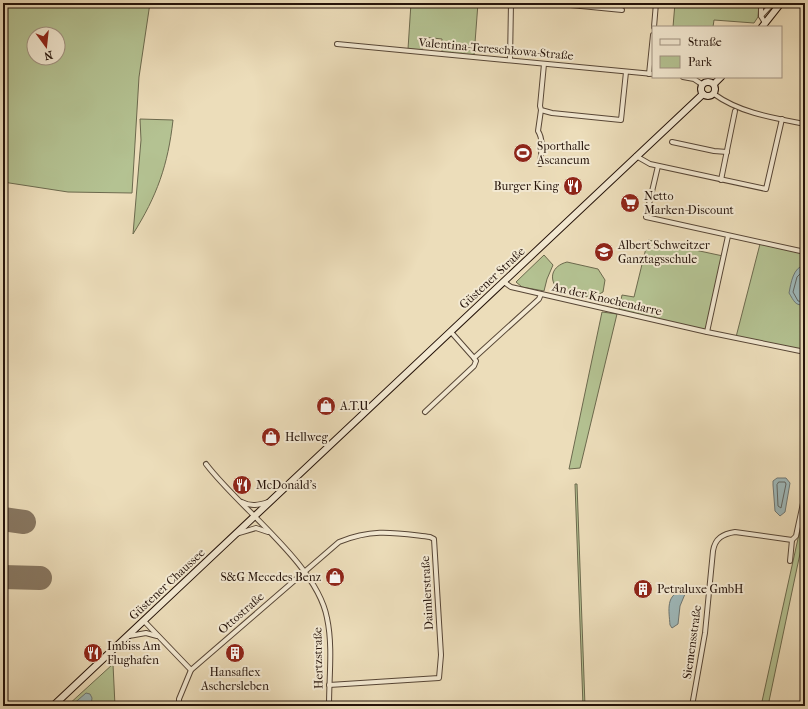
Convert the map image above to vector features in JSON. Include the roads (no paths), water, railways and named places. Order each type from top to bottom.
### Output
[{"type":"main road","points":[[764,25],[781,3]]},
{"type":"main road","points":[[714,84],[720,78]]},
{"type":"main road","points":[[708,82],[714,84],[716,89],[714,94],[710,96],[703,94],[701,90],[702,85],[708,82]]},
{"type":"main road","name":"Güstener Straße","points":[[296,478],[703,94]]},
{"type":"main road","name":"Güstener Chaussee","points":[[53,706],[296,478]]},
{"type":"street","points":[[510,60],[511,3]]},
{"type":"street","points":[[549,3],[582,4],[622,10]]},
{"type":"street","points":[[654,26],[656,3]]},
{"type":"street","points":[[761,3],[761,16],[764,25]]},
{"type":"street","points":[[761,16],[773,3]]},
{"type":"street","name":"Valentina-Tereschkowa-Straße","points":[[337,44],[651,74]]},
{"type":"street","points":[[651,74],[652,54]]},
{"type":"street","points":[[540,164],[542,141],[541,135],[538,131],[544,64]]},
{"type":"street","points":[[541,110],[545,112],[621,120],[626,72]]},
{"type":"street","points":[[688,78],[694,79],[702,85]]},
{"type":"street","points":[[714,94],[730,104],[759,114],[805,124]]},
{"type":"street","points":[[721,180],[736,110]]},
{"type":"street","points":[[636,156],[647,163],[658,166],[766,189],[782,119]]},
{"type":"street","points":[[672,142],[714,151],[727,152]]},
{"type":"street","points":[[658,166],[646,217],[805,252]]},
{"type":"street","points":[[707,332],[728,236]]},
{"type":"street","name":"An der Knochendarre","points":[[504,282],[509,286],[541,294],[707,332],[805,352]]},
{"type":"street","points":[[474,358],[539,299],[541,294]]},
{"type":"street","points":[[425,412],[474,366],[476,361],[451,332]]},
{"type":"street","name":"Hertzstraße","points":[[206,464],[304,572],[320,597],[327,617],[329,637],[329,706]]},
{"type":"street","points":[[790,561],[792,540],[796,536],[805,494]]},
{"type":"street","points":[[238,500],[248,505],[258,505],[271,501]]},
{"type":"street","points":[[236,534],[256,528],[270,533]]},
{"type":"street","name":"Daimlerstraße","points":[[304,572],[339,542],[356,535],[384,532],[430,537],[434,539],[441,655],[439,678],[329,685]]},
{"type":"street","name":"Siemensstraße","points":[[692,706],[704,639],[713,551],[716,540],[726,534],[735,532],[792,540]]},
{"type":"street","name":"Ottostraße","points":[[191,670],[304,572]]},
{"type":"street","points":[[144,621],[191,670],[179,699],[179,706]]},
{"type":"street","points":[[128,636],[146,633],[159,637]]},
{"type":"water","points":[[805,265],[805,305],[799,305],[789,293],[795,272],[801,266]]},
{"type":"water","points":[[777,478],[786,478],[790,483],[785,512],[780,516],[775,511],[773,481]]},
{"type":"water","points":[[684,591],[685,594],[680,606],[678,624],[672,628],[670,625],[669,614],[671,599],[678,592]]},
{"type":"water","points":[[86,693],[90,694],[92,698],[91,706],[71,706]]},
{"type":"place","name":"Sporthalle Ascaneum","points":[[523,153]]},
{"type":"place","name":"Burger King","points":[[573,186]]},
{"type":"place","name":"Netto Marken-Discount","points":[[630,203]]},
{"type":"place","name":"Albert Schweitzer Ganztagsschule","points":[[604,252]]},
{"type":"place","name":"A.T.U","points":[[326,406]]},
{"type":"place","name":"Hellweg","points":[[271,437]]},
{"type":"place","name":"McDonald's","points":[[242,485]]},
{"type":"place","name":"S&G Mecedes Benz","points":[[335,577]]},
{"type":"place","name":"Petraluxe GmbH","points":[[643,589]]},
{"type":"place","name":"Imbiss Am Flughafen","points":[[93,653]]},
{"type":"place","name":"Hansaflex Aschersleben","points":[[235,653]]}]
